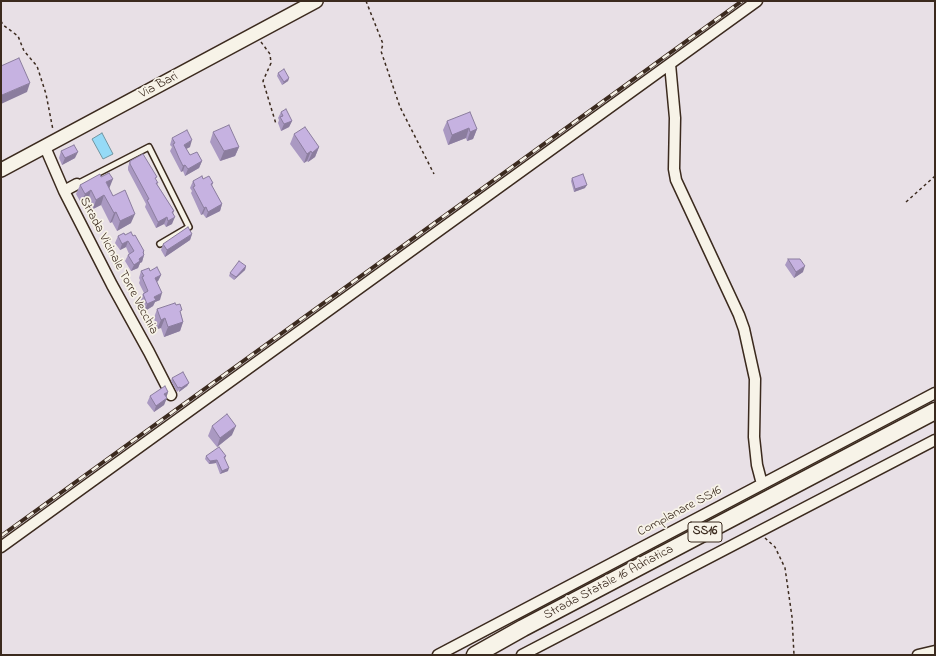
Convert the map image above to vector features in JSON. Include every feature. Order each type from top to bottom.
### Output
[{"type":"highway","name":"Strada Statale 16 Adriatica","points":[[475,655],[523,628],[935,411]]},
{"type":"highway","name":"Strada Statale 16 Adriatica","points":[[495,655],[935,423]]},
{"type":"main road","name":"Via Bari","points":[[1,170],[316,1]]},
{"type":"street","points":[[1,547],[757,1]]},
{"type":"street","points":[[670,64],[674,118],[674,169],[676,180],[739,315],[744,329],[755,379],[754,437],[756,465],[762,484]]},
{"type":"street","name":"Strada Vicinale Torre Vecchia","points":[[44,147],[64,191],[112,286],[171,395]]},
{"type":"street","points":[[64,191],[77,184]]},
{"type":"street","name":"Complanare SS16","points":[[438,655],[935,393]]},
{"type":"street","points":[[522,655],[935,440]]},
{"type":"street","points":[[918,655],[935,651]]},
{"type":"lane","points":[[77,184],[149,147],[189,227],[160,244]]},
{"type":"path","points":[[366,1],[383,44],[381,51],[400,106],[434,174]]},
{"type":"path","points":[[1,21],[3,25],[18,36],[24,51],[36,66],[46,94],[54,125],[53,132]]},
{"type":"path","points":[[256,34],[270,54],[271,63],[263,81],[276,124]]},
{"type":"path","points":[[906,202],[935,176]]},
{"type":"path","points":[[759,532],[775,548],[785,568],[792,617],[794,655]]},
{"type":"water","points":[[102,133],[113,154],[103,159],[92,139]]},
{"type":"building","points":[[19,58],[30,83],[2,95],[1,66]]},
{"type":"building","points":[[284,69],[289,78],[284,82],[278,73]]},
{"type":"building","points":[[286,109],[292,121],[284,124],[280,117],[283,116],[281,112]]},
{"type":"building","points":[[470,112],[477,129],[470,132],[469,128],[452,135],[447,121]]},
{"type":"building","points":[[229,125],[239,147],[224,151],[213,132]]},
{"type":"building","points":[[305,127],[319,147],[312,153],[311,151],[307,154],[294,134]]},
{"type":"building","points":[[187,130],[192,140],[184,145],[190,155],[197,152],[202,161],[188,169],[185,165],[183,166],[173,144],[175,143],[172,138]]},
{"type":"building","points":[[74,145],[78,152],[65,158],[61,151]]},
{"type":"building","points":[[143,154],[157,177],[155,178],[158,183],[156,183],[174,211],[172,212],[175,217],[168,221],[167,217],[158,222],[147,200],[149,199],[130,164],[130,161]]},
{"type":"building","points":[[109,173],[113,179],[106,182],[113,196],[125,190],[135,214],[120,221],[116,212],[114,213],[104,195],[96,200],[91,190],[85,194],[80,185],[100,174],[101,177]]},
{"type":"building","points":[[583,174],[587,185],[575,189],[572,178]]},
{"type":"building","points":[[202,176],[203,179],[209,176],[213,183],[211,184],[222,204],[208,212],[206,207],[204,208],[193,187],[195,186],[193,181]]},
{"type":"building","points":[[188,227],[192,234],[167,250],[163,244]]},
{"type":"building","points":[[131,232],[133,236],[135,235],[144,251],[144,255],[139,259],[140,261],[134,265],[128,255],[134,251],[128,241],[122,244],[118,236]]},
{"type":"building","points":[[788,259],[800,259],[805,266],[796,272]]},
{"type":"building","points":[[239,261],[246,266],[236,277],[230,273]]},
{"type":"building","points":[[157,267],[161,275],[155,278],[162,293],[154,297],[156,300],[147,304],[143,294],[148,291],[141,271],[149,268],[150,271]]},
{"type":"building","points":[[175,303],[176,305],[180,304],[183,322],[168,327],[165,318],[161,320],[157,309]]},
{"type":"building","points":[[183,372],[189,383],[181,388],[178,388],[172,378]]},
{"type":"building","points":[[165,386],[168,392],[164,394],[167,398],[156,406],[150,396]]},
{"type":"building","points":[[227,414],[236,426],[220,438],[212,426]]},
{"type":"building","points":[[219,447],[226,456],[224,457],[229,468],[222,471],[217,460],[210,461],[206,456]]},
{"type":"railway","points":[[1,536],[742,1]]}]
